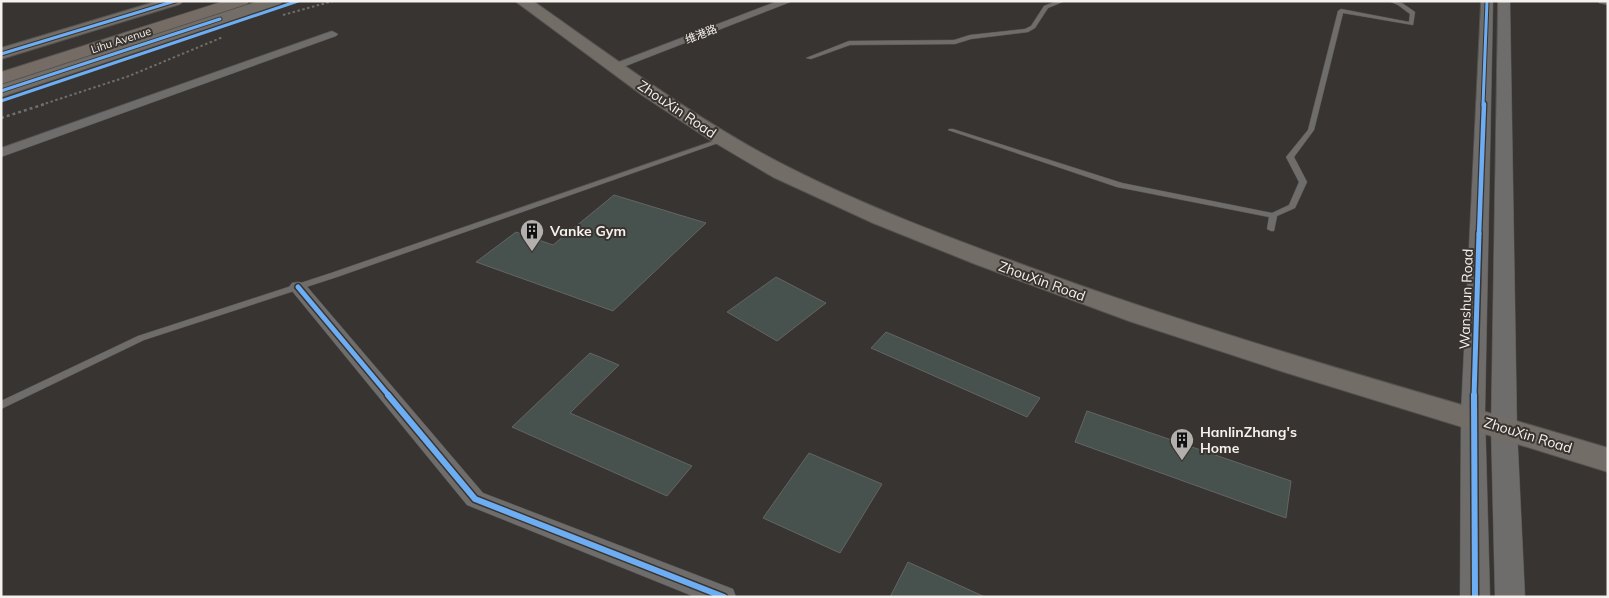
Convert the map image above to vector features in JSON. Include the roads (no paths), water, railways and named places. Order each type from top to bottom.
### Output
[{"type":"highway","name":"Lihu Avenue","points":[[1,67],[211,1]]},
{"type":"highway","name":"Lihu Avenue","points":[[1,78],[240,1]]},
{"type":"highway","points":[[1,90],[41,78]]},
{"type":"main road","points":[[1,54],[175,1]]},
{"type":"main road","name":"ZhouXin Road","points":[[525,2],[722,140],[782,172],[889,222],[1038,280],[1211,341],[1608,454]]},
{"type":"main road","points":[[41,78],[277,9]]},
{"type":"main road","name":"ZhouXin Road","points":[[616,64],[732,138],[787,167],[898,219],[1213,334],[1489,420],[1608,460]]},
{"type":"street","name":"维港路","points":[[616,64],[779,1]]},
{"type":"street","name":"维港路","points":[[616,64],[788,1]]},
{"type":"street","name":"Wanshun Road","points":[[1487,1],[1489,420],[1510,597]]},
{"type":"street","name":"Wanshun Road","points":[[1475,597],[1489,420],[1504,1]]},
{"type":"street","points":[[1603,1],[1608,2]]},
{"type":"street","points":[[1,153],[332,34]]},
{"type":"street","points":[[298,287],[475,499],[723,597]]},
{"type":"lane","points":[[809,58],[849,44],[955,42],[970,37],[1026,30],[1033,26],[1046,7],[1062,1]]},
{"type":"lane","points":[[951,130],[1120,185],[1273,215],[1292,206],[1303,182],[1290,157],[1311,130],[1341,11],[1411,24],[1413,13],[1400,4],[1391,1]]},
{"type":"lane","points":[[1,405],[141,338],[298,287],[722,140]]},
{"type":"lane","points":[[1270,229],[1273,215]]},
{"type":"place","name":"Vanke Gym","points":[[532,252]]},
{"type":"place","name":"HanlinZhang's Home","points":[[1182,461]]}]
